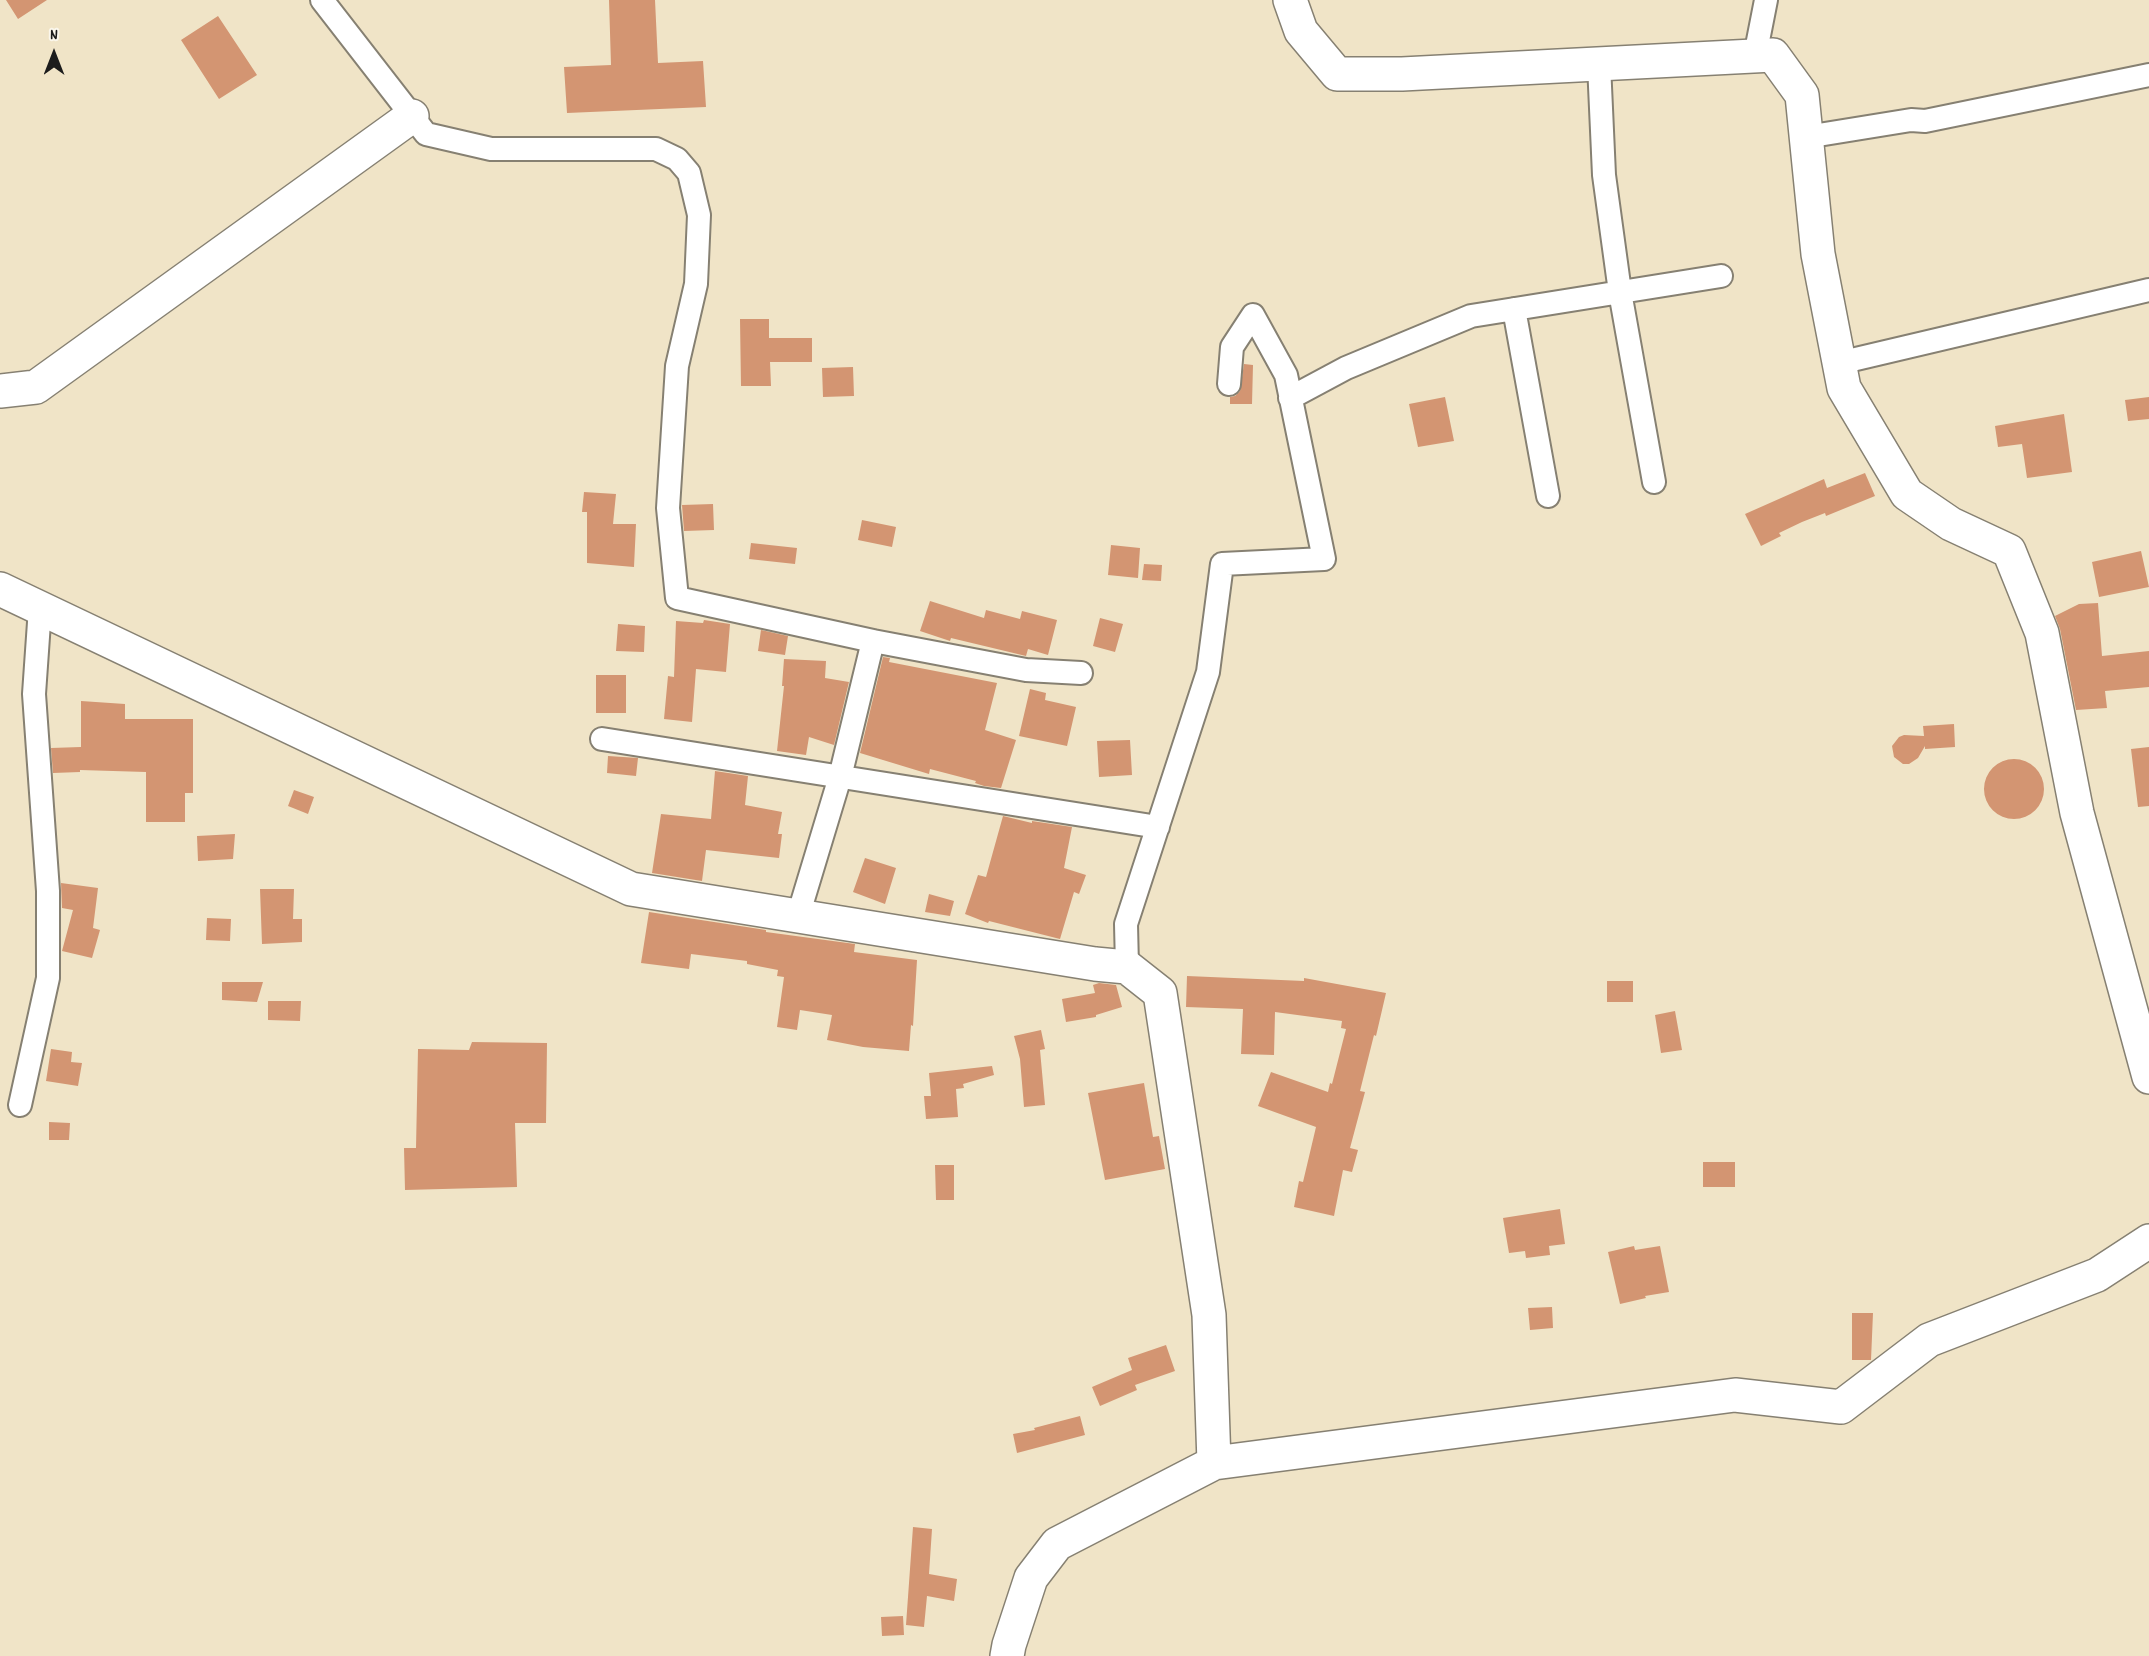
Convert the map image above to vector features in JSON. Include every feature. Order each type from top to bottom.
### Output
[{"type":"street","points":[[322,0],[426,134],[491,149],[656,149],[677,159],[689,173],[699,214],[696,284],[677,366],[668,508],[677,597],[873,641],[1026,670],[1081,674]]},
{"type":"street","points":[[1290,0],[1301,31],[1337,74],[1402,74],[1773,55],[1802,95],[1818,254],[1844,388],[1907,494],[1951,524],[2009,551],[2042,633],[2077,813],[2149,1077]]},
{"type":"street","points":[[1755,56],[1767,0]]},
{"type":"street","points":[[1599,64],[1604,175],[1620,292],[1654,482]]},
{"type":"street","points":[[1806,137],[1911,120],[1925,121],[2149,75]]},
{"type":"street","points":[[0,391],[36,387],[412,116]]},
{"type":"street","points":[[1290,398],[1347,368],[1471,316],[1721,276]]},
{"type":"street","points":[[1839,363],[2149,290]]},
{"type":"street","points":[[1514,309],[1548,496]]},
{"type":"street","points":[[1127,967],[1126,924],[1208,672],[1222,564],[1324,559],[1286,375],[1253,315],[1232,347],[1229,384]]},
{"type":"street","points":[[0,589],[631,889],[1083,962],[1127,967],[1160,993],[1209,1315],[1214,1463]]},
{"type":"street","points":[[20,1105],[48,978],[48,891],[34,694],[40,608]]},
{"type":"street","points":[[798,916],[840,777],[873,641]]},
{"type":"street","points":[[602,740],[1158,827]]},
{"type":"street","points":[[1007,1656],[1031,1578],[1057,1544],[1214,1463],[1735,1395],[1841,1407],[1929,1340],[2097,1275],[2149,1241]]},
{"type":"building","points":[[6,0],[47,0],[18,19]]},
{"type":"building","points":[[609,0],[655,0],[658,63],[703,61],[706,107],[567,113],[564,67],[611,65]]},
{"type":"building","points":[[218,16],[257,75],[219,99],[181,40]]},
{"type":"building","points":[[740,319],[769,319],[769,338],[812,338],[812,362],[770,362],[771,386],[741,386]]},
{"type":"building","points":[[1244,364],[1253,365],[1252,404],[1230,404],[1230,397],[1240,391]]},
{"type":"building","points":[[853,367],[854,396],[823,397],[822,368]]},
{"type":"building","points":[[1445,397],[1454,441],[1418,447],[1409,404]]},
{"type":"building","points":[[2149,397],[2149,419],[2128,421],[2125,400]]},
{"type":"building","points":[[2064,414],[2072,472],[2027,478],[2022,444],[1998,447],[1995,426]]},
{"type":"building","points":[[1865,473],[1875,496],[1826,516],[1825,513],[1802,522],[1779,533],[1781,536],[1761,546],[1745,514],[1824,479],[1827,488]]},
{"type":"building","points":[[584,492],[616,494],[613,524],[636,524],[634,567],[587,563],[587,512],[582,512]]},
{"type":"building","points":[[713,504],[714,530],[684,531],[682,505]]},
{"type":"building","points":[[862,520],[896,527],[892,547],[858,540]]},
{"type":"building","points":[[751,543],[797,548],[795,564],[749,559]]},
{"type":"building","points":[[1111,545],[1140,548],[1138,578],[1108,575]]},
{"type":"building","points":[[2141,551],[2149,587],[2099,597],[2092,562]]},
{"type":"building","points":[[1144,564],[1162,565],[1161,581],[1142,580]]},
{"type":"building","points":[[930,601],[984,618],[986,610],[1020,619],[1022,611],[1057,620],[1048,655],[1028,649],[1026,656],[951,638],[950,641],[920,631]]},
{"type":"building","points":[[2098,603],[2102,656],[2149,651],[2149,687],[2105,691],[2107,708],[2076,710],[2060,629],[2055,616],[2079,604]]},
{"type":"building","points":[[1100,618],[1123,624],[1115,652],[1093,646]]},
{"type":"building","points":[[704,620],[730,624],[726,672],[696,669],[692,722],[664,719],[668,676],[674,677],[676,621],[703,623]]},
{"type":"building","points":[[618,624],[645,626],[644,652],[616,651]]},
{"type":"building","points":[[761,630],[788,636],[785,655],[758,651]]},
{"type":"building","points":[[883,657],[890,658],[889,662],[997,683],[985,730],[1016,740],[1001,788],[984,786],[975,783],[976,781],[930,769],[929,774],[860,753]]},
{"type":"building","points":[[784,659],[826,661],[825,678],[849,682],[834,745],[809,737],[806,755],[777,751],[784,686],[782,686]]},
{"type":"building","points":[[596,675],[626,675],[626,713],[596,713]]},
{"type":"building","points":[[1030,689],[1046,693],[1045,700],[1076,707],[1067,746],[1019,736]]},
{"type":"building","points":[[81,701],[125,704],[125,719],[193,719],[193,793],[185,793],[185,822],[146,822],[146,772],[80,770],[80,772],[53,773],[51,748],[81,747]]},
{"type":"building","points":[[1954,724],[1955,747],[1925,749],[1925,746],[1918,758],[1909,764],[1903,764],[1894,757],[1892,746],[1899,737],[1924,736],[1923,726]]},
{"type":"building","points":[[1130,740],[1132,775],[1099,777],[1097,741]]},
{"type":"building","points":[[2149,747],[2149,806],[2138,807],[2131,749]]},
{"type":"building","points":[[608,756],[638,758],[636,776],[607,773]]},
{"type":"building","points":[[2008,759],[2020,759],[2036,767],[2042,777],[2044,789],[2042,801],[2036,811],[2020,819],[2008,819],[1992,811],[1984,795],[1984,783],[1992,767]]},
{"type":"building","points":[[715,771],[748,776],[745,805],[782,812],[778,834],[782,834],[779,858],[706,850],[702,881],[652,873],[661,814],[711,819]]},
{"type":"building","points":[[294,790],[314,797],[308,814],[288,806]]},
{"type":"building","points":[[1003,816],[1032,823],[1032,821],[1072,827],[1064,868],[1086,875],[1079,894],[1074,892],[1060,939],[989,921],[988,923],[965,914],[978,875],[986,877]]},
{"type":"building","points":[[235,834],[233,859],[198,861],[197,836]]},
{"type":"building","points":[[865,858],[896,868],[885,904],[853,892]]},
{"type":"building","points":[[61,883],[98,888],[93,928],[100,930],[92,958],[62,951],[73,910],[62,908]]},
{"type":"building","points":[[260,889],[294,889],[293,919],[302,919],[302,942],[262,944]]},
{"type":"building","points":[[929,894],[954,901],[950,916],[925,912]]},
{"type":"building","points":[[649,912],[766,930],[766,932],[855,944],[854,952],[917,960],[909,1051],[863,1047],[827,1040],[832,1015],[800,1010],[797,1030],[777,1027],[784,977],[777,976],[778,970],[747,964],[747,961],[691,954],[689,969],[641,963]]},
{"type":"building","points":[[207,918],[231,919],[230,941],[206,940]]},
{"type":"building","points":[[1187,976],[1304,981],[1304,978],[1386,993],[1360,1091],[1365,1092],[1350,1148],[1358,1150],[1352,1172],[1343,1170],[1334,1216],[1294,1207],[1299,1181],[1303,1182],[1316,1127],[1258,1106],[1271,1072],[1328,1092],[1346,1029],[1341,1028],[1342,1021],[1275,1012],[1274,1055],[1241,1054],[1243,1009],[1186,1007]]},
{"type":"building","points":[[1607,981],[1633,981],[1633,1002],[1607,1002]]},
{"type":"building","points":[[222,982],[263,982],[257,1002],[222,1000]]},
{"type":"building","points":[[1099,983],[1116,985],[1122,1007],[1096,1015],[1096,1017],[1066,1022],[1062,999],[1095,993],[1093,985]]},
{"type":"building","points":[[268,1001],[301,1001],[300,1021],[268,1020]]},
{"type":"building","points":[[1675,1011],[1682,1050],[1661,1053],[1655,1015]]},
{"type":"building","points":[[1041,1030],[1045,1049],[1040,1050],[1045,1105],[1024,1107],[1020,1059],[1014,1036]]},
{"type":"building","points":[[472,1042],[547,1043],[546,1123],[515,1123],[517,1187],[405,1190],[404,1148],[416,1148],[418,1049],[469,1050]]},
{"type":"building","points":[[51,1049],[72,1052],[71,1062],[82,1063],[78,1086],[46,1081]]},
{"type":"building","points":[[992,1066],[994,1075],[963,1084],[964,1088],[956,1089],[958,1117],[926,1119],[924,1096],[931,1096],[929,1073]]},
{"type":"building","points":[[1144,1083],[1153,1137],[1159,1136],[1165,1169],[1105,1180],[1088,1093]]},
{"type":"building","points":[[49,1122],[70,1123],[69,1140],[49,1140]]},
{"type":"building","points":[[1703,1162],[1735,1162],[1735,1187],[1703,1187]]},
{"type":"building","points":[[935,1165],[954,1165],[954,1200],[936,1200]]},
{"type":"building","points":[[1560,1209],[1565,1244],[1549,1246],[1550,1255],[1526,1258],[1525,1251],[1509,1253],[1503,1218]]},
{"type":"building","points":[[1634,1246],[1635,1250],[1660,1246],[1669,1292],[1645,1296],[1646,1298],[1620,1304],[1608,1252]]},
{"type":"building","points":[[1552,1307],[1553,1328],[1530,1330],[1528,1308]]},
{"type":"building","points":[[1852,1313],[1873,1313],[1871,1360],[1852,1360]]},
{"type":"building","points":[[1166,1345],[1175,1371],[1135,1385],[1137,1390],[1100,1406],[1092,1387],[1132,1370],[1128,1358]]},
{"type":"building","points":[[1080,1416],[1085,1435],[1017,1453],[1013,1434],[1035,1430],[1034,1428]]},
{"type":"building","points":[[913,1527],[932,1529],[929,1574],[957,1579],[954,1601],[927,1596],[924,1627],[906,1625]]},
{"type":"building","points":[[903,1616],[904,1635],[882,1636],[881,1617]]}]
